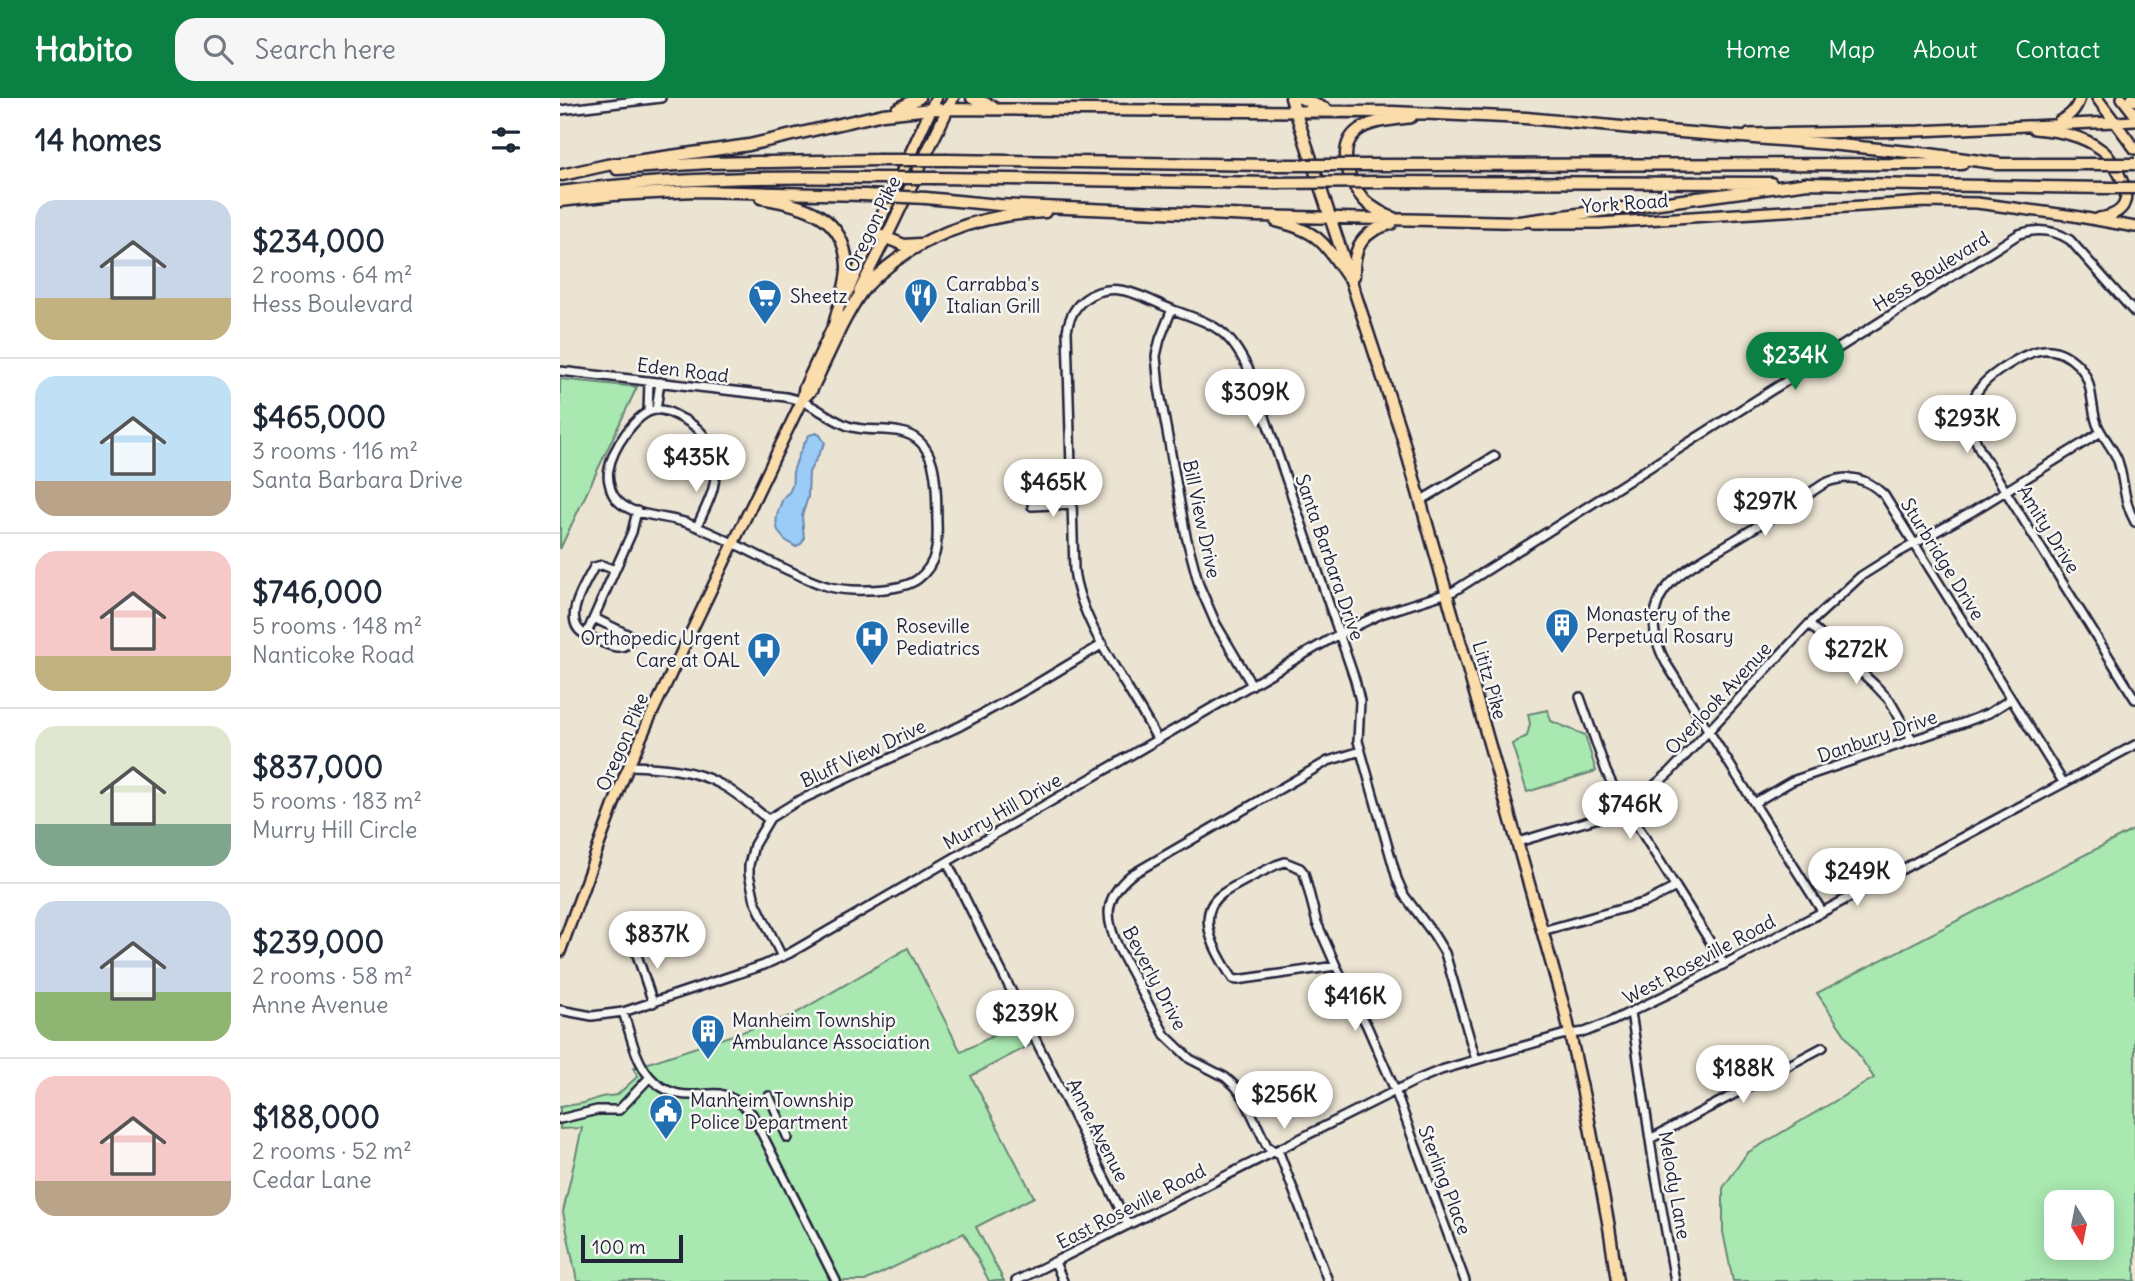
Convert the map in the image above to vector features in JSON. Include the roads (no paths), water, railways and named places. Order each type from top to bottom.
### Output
[{"type":"highway","points":[[883,114],[919,98]]},
{"type":"highway","name":"Oregon Pike","points":[[874,233],[936,98]]},
{"type":"highway","name":"Oregon Pike","points":[[886,238],[953,98]]},
{"type":"highway","points":[[972,98],[986,105],[1024,110]]},
{"type":"highway","name":"Lititz Pike","points":[[1291,98],[1402,436],[1518,842],[1570,1034],[1602,1188],[1617,1281]]},
{"type":"highway","points":[[1300,98],[1337,112]]},
{"type":"highway","points":[[561,175],[607,165],[749,145],[883,114],[931,109],[1432,113],[1526,118],[1829,144],[2001,164]]},
{"type":"highway","points":[[1409,221],[1382,214],[1360,195],[1347,165],[1347,145],[1354,134],[1365,126],[1432,113]]},
{"type":"highway","points":[[561,175],[708,163],[878,160],[1271,165],[2135,164]]},
{"type":"highway","points":[[560,192],[695,180],[794,176],[1274,183],[1808,183],[2135,188]]},
{"type":"highway","points":[[1519,222],[1808,183]]},
{"type":"highway","points":[[695,191],[781,201],[813,212],[833,226],[842,244],[847,268],[838,323]]},
{"type":"highway","points":[[560,201],[695,191],[864,194],[999,205],[1115,210]]},
{"type":"highway","points":[[838,323],[863,290],[901,257],[960,226],[1035,212],[1115,210]]},
{"type":"highway","name":"York Road","points":[[1115,210],[1409,221],[1519,222]]},
{"type":"highway","points":[[1253,216],[1293,225],[1318,238],[1325,243],[1355,288]]},
{"type":"highway","points":[[1355,288],[1354,261],[1356,250],[1363,239],[1377,228],[1409,221]]},
{"type":"highway","points":[[874,233],[912,246],[923,244]]},
{"type":"main road","points":[[2054,123],[2070,116],[2080,98]]},
{"type":"main road","points":[[2097,98],[2135,149]]},
{"type":"main road","points":[[2122,98],[2135,116]]},
{"type":"main road","points":[[1704,134],[1919,131],[2135,121]]},
{"type":"main road","points":[[2005,126],[2075,136],[2108,155],[2123,180],[2127,196],[2118,212],[2110,217],[2090,220]]},
{"type":"main road","name":"York Road","points":[[1519,222],[1569,224],[1924,202],[1977,204],[2135,228]]},
{"type":"main road","name":"Oregon Pike","points":[[838,323],[874,233]]},
{"type":"main road","name":"Oregon Pike","points":[[560,952],[629,766],[802,400],[804,388],[886,238]]},
{"type":"street","points":[[560,110],[661,98]]},
{"type":"street","name":"Hess Boulevard","points":[[1447,593],[2019,234],[2043,230],[2070,240],[2135,313]]},
{"type":"street","name":"Santa Barbara Drive","points":[[1157,739],[1078,594],[1074,570],[1066,338],[1076,307],[1087,297],[1109,288],[1132,292],[1214,327],[1229,339],[1242,357],[1262,408],[1359,696],[1357,737],[1396,879],[1408,901],[1445,953],[1476,1060]]},
{"type":"street","name":"Bill View Drive","points":[[1172,309],[1160,339],[1156,359],[1191,558],[1205,601],[1252,685]]},
{"type":"street","name":"Amity Drive","points":[[2135,522],[2123,494],[2113,449],[2096,421],[2088,381],[2072,359],[2059,352],[2041,349],[2010,363],[1984,381],[1974,396],[1970,415],[1972,433],[2135,699]]},
{"type":"street","name":"Eden Road","points":[[560,371],[802,400]]},
{"type":"street","points":[[649,381],[652,411]]},
{"type":"street","points":[[652,411],[660,382]]},
{"type":"street","points":[[710,446],[699,428],[665,410],[641,415],[612,457],[608,481],[614,498],[621,505],[637,512],[689,523],[797,575],[838,589],[902,587],[917,580],[932,563],[938,544],[933,464],[924,446],[901,432],[868,430],[846,425],[802,400]]},
{"type":"street","name":"Overlook Avenue","points":[[1518,842],[1582,824],[1625,807],[1653,789],[1809,624],[1861,576],[2007,491],[2101,432]]},
{"type":"street","points":[[1420,501],[1495,456]]},
{"type":"street","points":[[697,527],[715,484],[714,462]]},
{"type":"street","name":"Sturbridge Drive","points":[[1822,911],[1666,663],[1656,639],[1654,626],[1658,603],[1670,583],[1825,484],[1842,478],[1858,478],[1876,487],[1888,500],[2063,782]]},
{"type":"street","points":[[1032,506],[1073,504]]},
{"type":"street","points":[[586,635],[632,532],[637,512]]},
{"type":"street","points":[[594,618],[634,637],[624,648],[618,649],[581,633],[574,625],[573,614],[594,567],[602,565],[615,570]]},
{"type":"street","name":"Murry Hill Drive","points":[[560,1010],[592,1016],[623,1012],[782,957],[1339,635],[1381,614],[1447,593]]},
{"type":"street","points":[[1809,624],[1890,701],[1912,740]]},
{"type":"street","name":"Bluff View Drive","points":[[782,957],[755,901],[749,874],[754,845],[775,814],[960,726],[1103,644]]},
{"type":"street","points":[[1580,697],[1606,771],[1625,807],[1724,964]]},
{"type":"street","name":"Danbury Drive","points":[[1754,803],[1791,781],[1980,717],[2011,699]]},
{"type":"street","name":"West Roseville Road","points":[[1570,1034],[1585,1032],[1631,1012],[2135,745]]},
{"type":"street","name":"Beverly Drive","points":[[1328,1281],[1280,1155],[1267,1146],[1244,1098],[1235,1086],[1225,1077],[1184,1054],[1160,1027],[1113,936],[1108,919],[1110,904],[1119,886],[1139,870],[1328,761],[1361,751]]},
{"type":"street","points":[[629,766],[679,771],[712,780],[769,820]]},
{"type":"street","name":"Anne Avenue","points":[[947,862],[1128,1225]]},
{"type":"street","name":"Sterling Place","points":[[1336,966],[1233,979],[1208,930],[1212,905],[1219,895],[1276,865],[1285,862],[1300,868],[1304,873],[1317,923],[1395,1090],[1465,1281]]},
{"type":"street","points":[[1542,931],[1646,902],[1676,887]]},
{"type":"street","points":[[636,939],[634,946],[653,1003]]},
{"type":"street","points":[[623,1012],[637,1055],[650,1077],[665,1089],[684,1095],[719,1094],[734,1099],[748,1110],[757,1122],[836,1281]]},
{"type":"street","name":"Melody Lane","points":[[1631,1012],[1675,1281]]},
{"type":"street","name":"East Roseville Road","points":[[1016,1281],[1395,1090],[1476,1060],[1570,1034]]},
{"type":"street","points":[[1650,1139],[1823,1046]]},
{"type":"street","points":[[560,1119],[597,1110],[619,1110],[650,1077]]},
{"type":"street","points":[[769,1096],[788,1138]]},
{"type":"street","points":[[1055,1262],[1063,1281]]},
{"type":"water","points":[[816,433],[825,443],[809,472],[808,497],[802,516],[804,539],[796,547],[780,535],[776,519],[782,499],[792,486],[793,472],[802,448],[809,435]]},
{"type":"place","name":"Carrabba's Italian Grill","points":[[921,325]]},
{"type":"place","name":"Sheetz","points":[[765,326]]},
{"type":"place","name":"Monastery of the Perpetual Rosary","points":[[1562,655]]},
{"type":"place","name":"Roseville Pediatrics","points":[[872,667]]},
{"type":"place","name":"Orthopedic Urgent Care at OAL","points":[[764,679]]},
{"type":"place","name":"Manheim Township Ambulance Association","points":[[708,1061]]},
{"type":"place","name":"Manheim Township Police Department","points":[[666,1141]]}]
